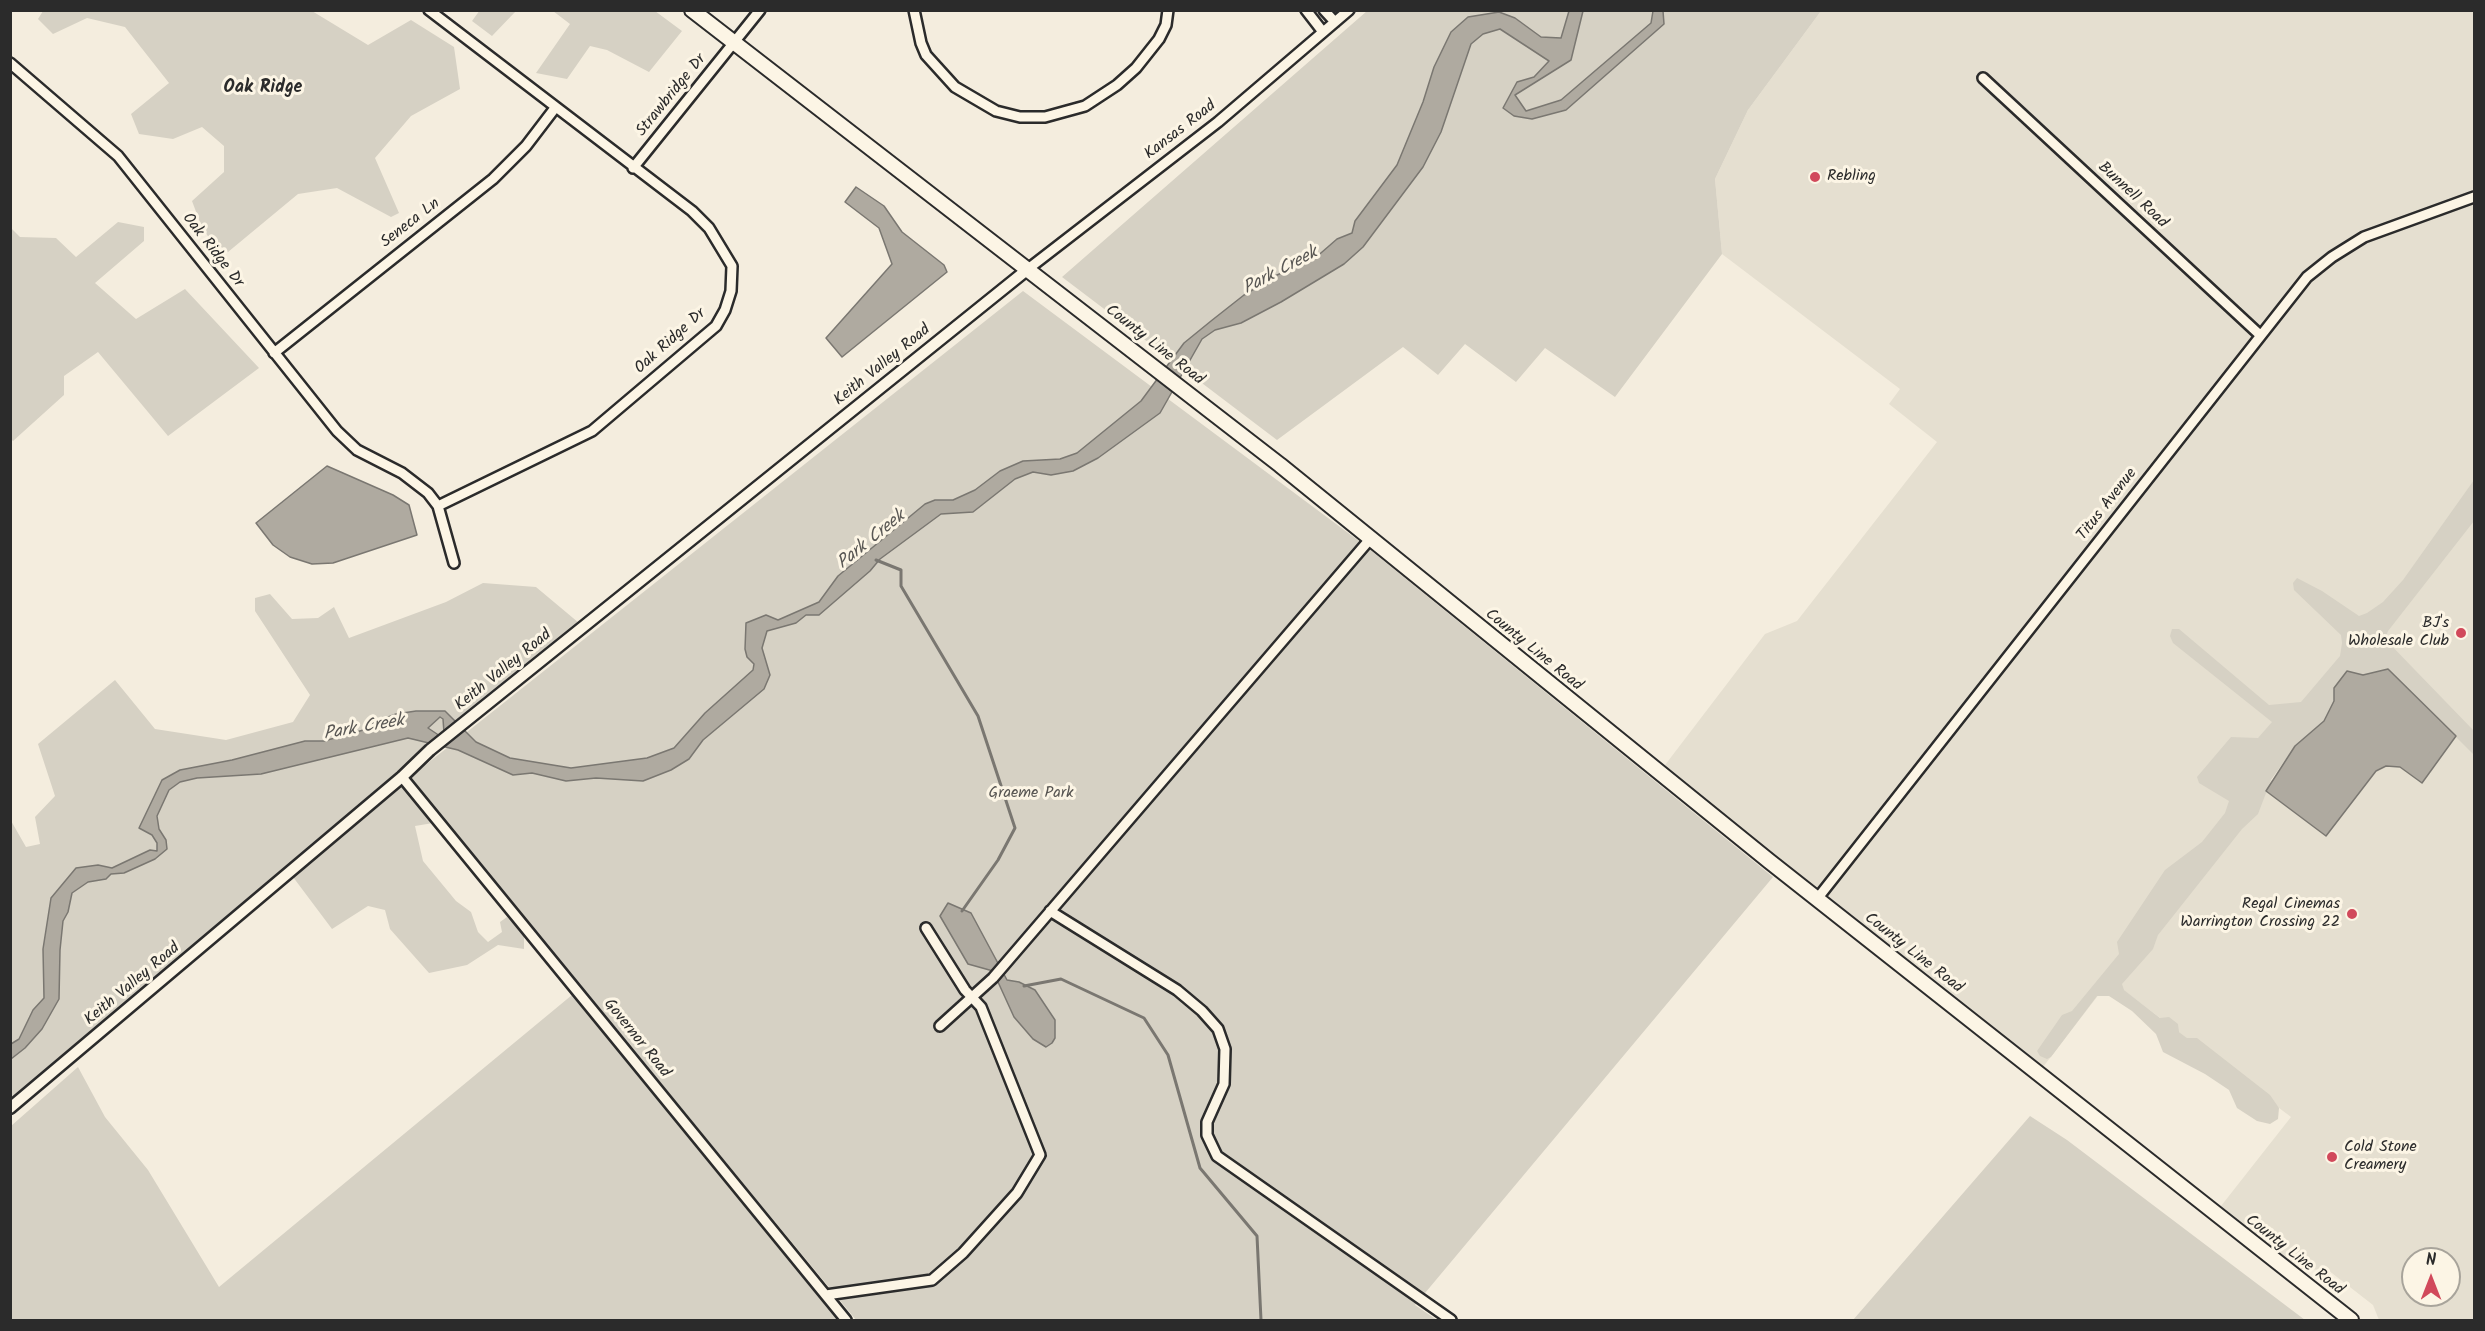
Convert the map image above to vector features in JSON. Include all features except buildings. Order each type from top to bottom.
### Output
[{"type":"main road","name":"County Line Road","points":[[692,10],[1179,386],[1371,538],[1504,650],[2351,1320]]},
{"type":"street","name":"Oak Ridge Dr","points":[[429,10],[692,211],[723,248],[732,266],[730,291],[725,309],[716,326],[592,431],[438,506]]},
{"type":"street","name":"Strawbridge Dr","points":[[633,168],[760,10]]},
{"type":"street","points":[[914,10],[926,55],[955,87],[996,111],[1020,117],[1045,117],[1084,106],[1124,80],[1159,39],[1166,25],[1168,10]]},
{"type":"street","points":[[1306,10],[1323,32]]},
{"type":"street","points":[[1324,10],[1335,22]]},
{"type":"street","name":"Kansas Road","points":[[1028,269],[1218,122],[1349,10]]},
{"type":"street","name":"Oak Ridge Dr","points":[[10,63],[118,156],[337,431],[357,450],[402,473],[429,494],[438,506],[454,563]]},
{"type":"street","name":"Bunnell Road","points":[[1983,78],[2260,335]]},
{"type":"street","name":"Seneca Ln","points":[[274,353],[493,179],[526,146],[555,108]]},
{"type":"street","name":"Titus Avenue","points":[[1817,899],[2307,277],[2346,247],[2386,228],[2475,197]]},
{"type":"street","name":"Keith Valley Road","points":[[10,1108],[402,777],[430,750],[1028,269]]},
{"type":"street","points":[[940,1026],[1003,967],[1371,538]]},
{"type":"street","name":"Governor Road","points":[[402,777],[846,1320]]},
{"type":"street","points":[[1050,912],[1177,990],[1202,1011],[1218,1029],[1225,1049],[1224,1084],[1207,1122],[1207,1135],[1217,1156],[1451,1320]]},
{"type":"street","points":[[826,1295],[932,1280],[963,1253],[1017,1192],[1040,1155],[981,1007],[926,928]]},
{"type":"shaded area","points":[[1569,11],[1583,11],[1571,60],[1515,95],[1526,111],[1561,100],[1651,23],[1653,11],[1663,11],[1664,24],[1566,110],[1532,119],[1514,116],[1503,108],[1517,82],[1534,77],[1549,61],[1500,29],[1483,34],[1471,44],[1441,132],[1423,167],[1363,247],[1344,264],[1281,302],[1241,323],[1215,330],[1202,339],[1160,413],[1098,458],[1073,471],[1051,475],[1033,472],[1015,479],[973,512],[941,514],[880,559],[870,571],[819,615],[806,615],[796,623],[767,631],[762,648],[770,675],[764,689],[703,740],[689,759],[671,770],[643,781],[596,778],[566,781],[532,773],[513,775],[458,750],[408,738],[261,774],[197,778],[180,782],[169,790],[157,816],[159,829],[166,840],[167,849],[155,859],[124,873],[111,874],[106,879],[88,882],[72,893],[68,912],[63,921],[59,999],[42,1029],[25,1048],[11,1059],[11,1044],[19,1039],[33,1010],[44,998],[43,949],[51,898],[76,868],[98,865],[112,868],[150,850],[157,851],[157,843],[152,835],[139,828],[162,780],[180,770],[232,760],[305,741],[324,741],[367,729],[373,723],[396,714],[416,711],[445,711],[476,742],[510,758],[571,768],[647,758],[674,748],[705,713],[753,670],[754,664],[747,657],[745,649],[746,623],[766,615],[778,620],[819,602],[838,576],[925,504],[935,500],[953,500],[975,490],[1000,471],[1023,461],[1060,459],[1077,453],[1141,401],[1184,343],[1211,321],[1244,295],[1277,275],[1314,259],[1337,239],[1352,233],[1355,221],[1397,165],[1423,102],[1434,67],[1451,32],[1468,17],[1499,12],[1515,18],[1541,37],[1561,38]],"holes":[[[440,717],[443,719],[444,733],[440,736],[428,728]]]},
{"type":"shaded area","points":[[1821,11],[2474,11],[2474,1320],[2379,1320],[2373,1305],[2328,1270],[2301,1269],[2221,1206],[2291,1117],[2110,980],[2043,1067],[1662,769],[1765,634],[1797,621],[1937,442],[1889,404],[1900,389],[1722,254],[1715,179],[1748,110]],"holes":[[[2366,647],[2324,820],[2266,776]]]},
{"type":"shaded area","points":[[856,187],[884,206],[902,232],[944,265],[947,272],[842,357],[826,338],[892,264],[879,228],[845,202]]},
{"type":"shaded area","points":[[327,466],[393,495],[409,505],[417,535],[333,563],[312,564],[290,557],[273,545],[256,523]]},
{"type":"shaded area","points":[[2388,669],[2456,736],[2422,783],[2400,767],[2386,766],[2376,771],[2326,836],[2266,791],[2295,746],[2324,721],[2334,701],[2334,688],[2347,671],[2363,675]]},
{"type":"shaded area","points":[[948,903],[971,913],[1007,980],[1019,982],[1035,990],[1055,1020],[1055,1038],[1052,1043],[1046,1047],[1033,1039],[1014,1017],[993,971],[968,964],[940,916]]},
{"type":"green space","points":[[480,10],[516,11],[492,36],[472,21]]},
{"type":"green space","points":[[43,11],[312,11],[368,45],[411,20],[454,47],[460,89],[411,116],[375,158],[399,213],[391,217],[337,188],[298,194],[228,252],[209,238],[201,225],[192,201],[224,172],[224,146],[202,127],[173,139],[139,134],[131,114],[169,83],[125,27],[87,18],[53,34],[38,19]]},
{"type":"green space","points":[[553,11],[655,11],[682,31],[649,72],[607,50],[590,46],[567,79],[536,73],[570,24]]},
{"type":"green space","points":[[1367,11],[1821,11],[1748,110],[1715,179],[1722,254],[1615,397],[1545,348],[1516,382],[1465,344],[1438,375],[1403,347],[1277,440],[1062,277]]},
{"type":"green space","points":[[118,222],[144,227],[144,241],[95,283],[136,319],[185,289],[259,368],[168,436],[98,352],[64,376],[64,395],[13,441],[10,438],[11,228],[20,237],[56,238],[76,257]]},
{"type":"green space","name":"Graeme Park","points":[[1023,291],[1363,544],[1773,877],[1415,1305],[1437,1320],[856,1320],[409,778]]},
{"type":"green space","points":[[2474,480],[2474,521],[2388,631],[2385,639],[2474,731],[2474,755],[2388,669],[2363,675],[2334,688],[2334,701],[2324,721],[2295,746],[2271,780],[2258,814],[2242,829],[2158,935],[2153,949],[2122,984],[2124,990],[2160,1018],[2169,1017],[2178,1024],[2179,1032],[2187,1038],[2197,1038],[2270,1095],[2279,1108],[2278,1119],[2270,1124],[2257,1121],[2237,1108],[2229,1090],[2205,1074],[2163,1052],[2156,1034],[2132,1011],[2109,996],[2097,996],[2051,1057],[2047,1059],[2040,1056],[2037,1051],[2062,1015],[2072,1011],[2119,954],[2117,942],[2165,870],[2202,842],[2225,813],[2229,801],[2199,783],[2197,777],[2231,737],[2258,738],[2272,722],[2173,643],[2170,636],[2172,629],[2179,629],[2269,705],[2301,702],[2340,656],[2342,643],[2341,635],[2294,590],[2293,583],[2297,578],[2322,591],[2359,616],[2367,613],[2383,602],[2403,580]]},
{"type":"green space","points":[[483,583],[536,587],[579,623],[11,1110],[10,819],[26,847],[40,844],[35,817],[55,796],[38,744],[115,680],[155,729],[226,740],[293,722],[310,695],[255,611],[255,598],[270,594],[292,619],[318,618],[334,607],[349,638],[446,602]]},
{"type":"green space","points":[[402,783],[433,823],[415,826],[423,861],[456,901],[471,912],[478,932],[488,942],[502,932],[500,922],[507,917],[524,934],[524,949],[498,945],[467,965],[429,973],[390,929],[385,910],[368,906],[332,929],[293,877]]},
{"type":"green space","points":[[572,995],[837,1320],[11,1320],[11,1126],[78,1067],[105,1117],[148,1170],[219,1287]]},
{"type":"green space","points":[[2030,1116],[2067,1140],[2305,1320],[1853,1320]]},
{"type":"waterway","name":"Park Creek","points":[[876,560],[901,570],[901,586],[978,716],[1015,828],[998,860],[962,911]]},
{"type":"waterway","points":[[1024,986],[1061,979],[1144,1018],[1168,1055],[1200,1168],[1257,1236],[1261,1320]]},
{"type":"place","name":"Rebling","points":[[1815,177]]},
{"type":"place","name":"BJ's Wholesale Club","points":[[2461,633]]},
{"type":"place","name":"Regal Cinemas Warrington Crossing 22","points":[[2352,914]]},
{"type":"place","name":"Cold Stone Creamery","points":[[2332,1157]]},
{"type":"district","name":"Oak Ridge","points":[[263,89]]}]
